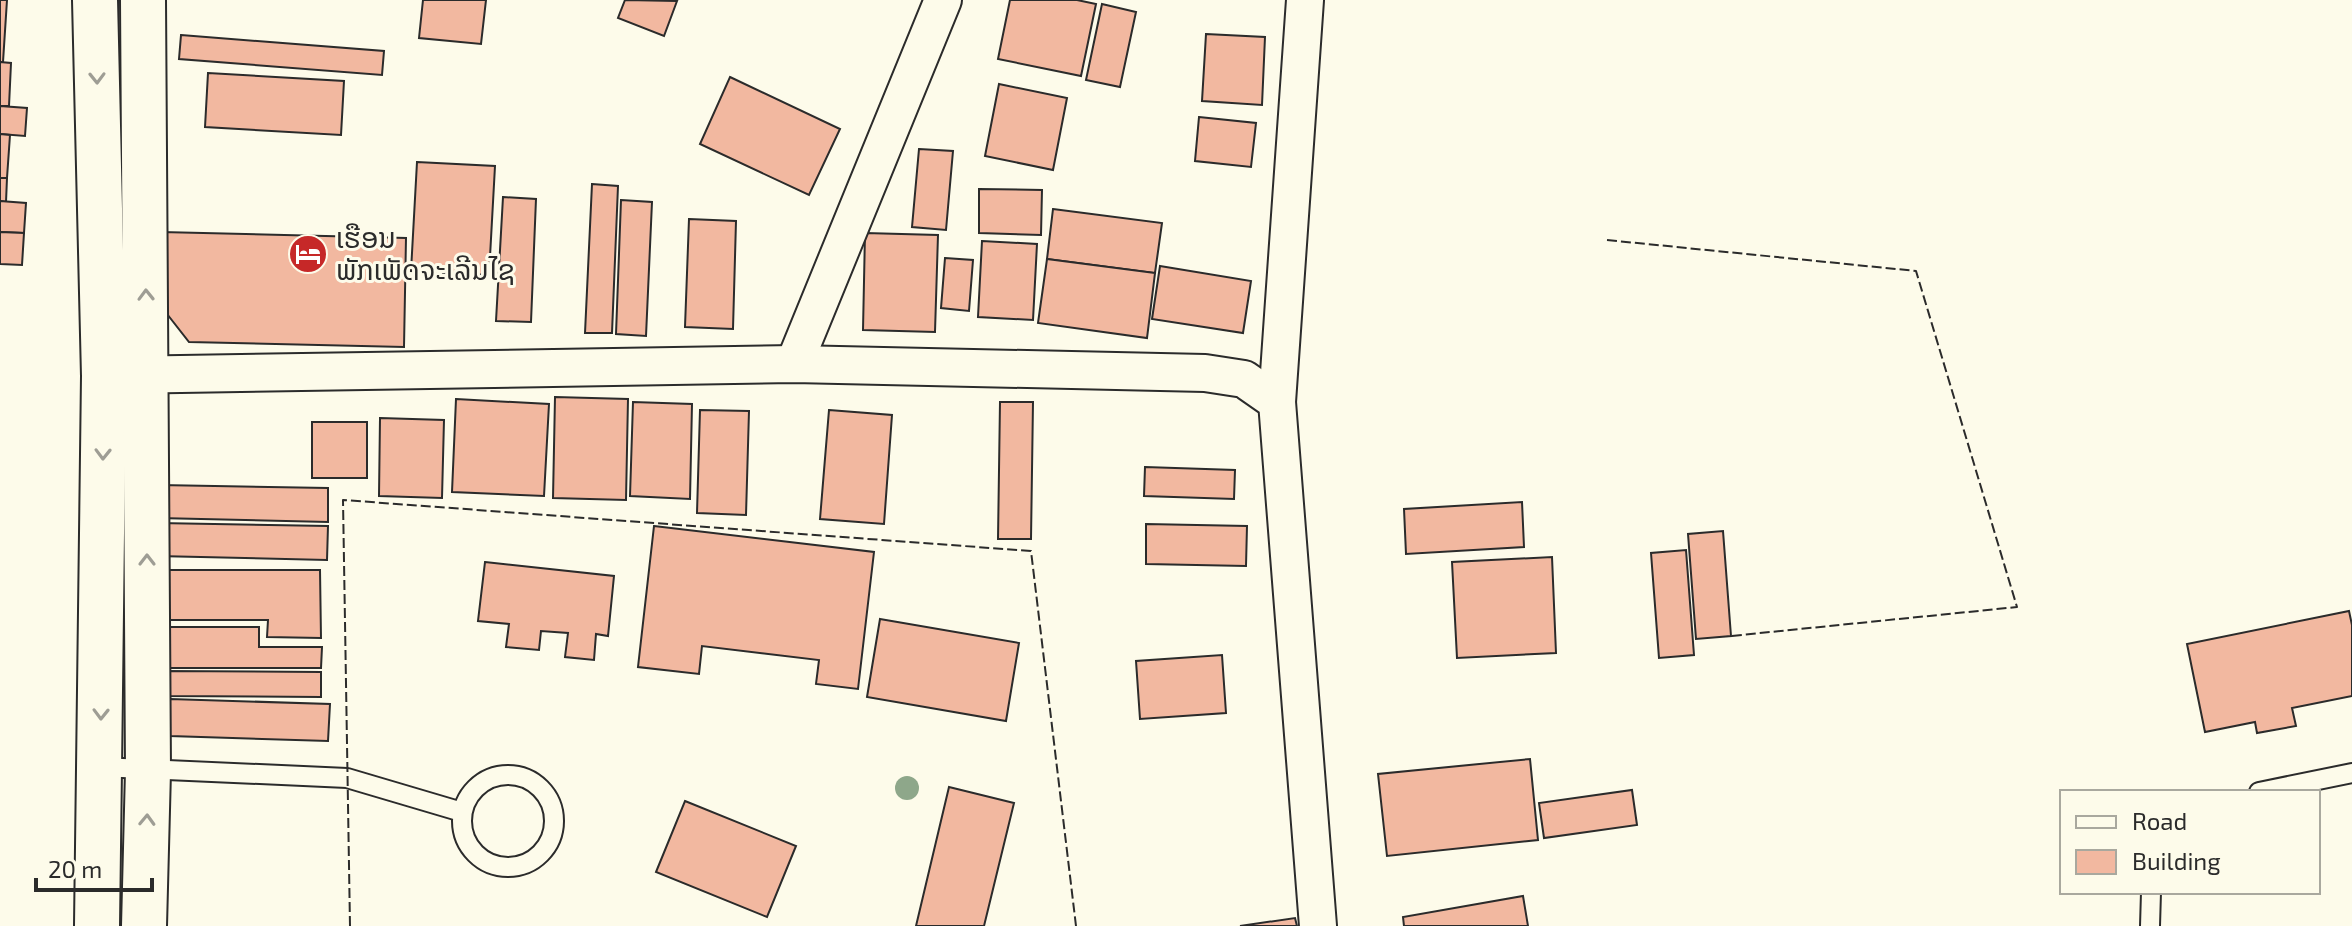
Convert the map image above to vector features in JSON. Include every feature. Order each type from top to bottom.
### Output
[{"type":"highway","points":[[95,0],[125,374],[148,771],[144,926]]},
{"type":"highway","points":[[97,926],[100,767],[125,374],[143,0]]},
{"type":"street","points":[[794,364],[943,0]]},
{"type":"street","points":[[1305,0],[1277,402],[1318,926]]},
{"type":"street","points":[[125,374],[794,364],[1205,373],[1244,379],[1277,402]]},
{"type":"lane","points":[[100,767],[347,778],[462,812]]},
{"type":"lane","points":[[508,773],[524,776],[538,785],[554,811],[551,840],[531,862],[503,867],[489,863],[468,844],[462,828],[462,812],[478,784],[492,776],[508,773]]},
{"type":"lane","points":[[2269,790],[2352,773]]},
{"type":"lane","points":[[2150,926],[2151,894]]},
{"type":"building","points":[[0,0],[7,0],[3,62],[0,62]]},
{"type":"building","points":[[423,0],[486,0],[481,44],[419,38]]},
{"type":"building","points":[[625,0],[677,1],[664,36],[618,18]]},
{"type":"building","points":[[1010,0],[1077,0],[1096,4],[1081,76],[998,59]]},
{"type":"building","points":[[1102,4],[1136,12],[1120,87],[1086,80]]},
{"type":"building","points":[[1206,34],[1265,37],[1262,105],[1202,101]]},
{"type":"building","points":[[181,35],[384,51],[382,75],[179,59]]},
{"type":"building","points":[[0,62],[11,63],[9,106],[0,106]]},
{"type":"building","points":[[208,73],[344,81],[341,135],[205,127]]},
{"type":"building","points":[[730,77],[840,129],[809,195],[700,144]]},
{"type":"building","points":[[999,84],[1067,98],[1053,170],[985,156]]},
{"type":"building","points":[[0,106],[27,108],[25,136],[0,134]]},
{"type":"building","points":[[1199,117],[1256,123],[1251,167],[1195,161]]},
{"type":"building","points":[[0,134],[10,135],[7,178],[0,178]]},
{"type":"building","points":[[919,149],[953,151],[946,230],[912,227]]},
{"type":"building","points":[[417,162],[495,166],[489,275],[411,271]]},
{"type":"building","points":[[0,178],[7,178],[6,202],[0,201]]},
{"type":"building","points":[[592,184],[618,186],[612,333],[585,333]]},
{"type":"building","points":[[979,189],[1042,190],[1041,235],[979,233]]},
{"type":"building","points":[[503,197],[536,199],[531,322],[496,321]]},
{"type":"building","points":[[621,200],[652,202],[646,336],[616,334]]},
{"type":"building","points":[[0,201],[26,203],[24,233],[0,232]]},
{"type":"building","points":[[1053,209],[1162,223],[1155,273],[1047,259]]},
{"type":"building","points":[[689,219],[736,221],[733,329],[685,327]]},
{"type":"building","points":[[0,232],[24,233],[22,265],[0,264]]},
{"type":"building","points":[[161,232],[406,238],[404,347],[189,342],[160,305]]},
{"type":"building","points":[[865,233],[938,235],[935,332],[863,330]]},
{"type":"building","points":[[982,241],[1037,244],[1033,320],[978,317]]},
{"type":"building","points":[[945,258],[973,260],[969,311],[941,308]]},
{"type":"building","points":[[1047,259],[1155,273],[1147,338],[1038,323]]},
{"type":"building","points":[[1160,266],[1251,281],[1243,333],[1152,319]]},
{"type":"building","points":[[555,397],[628,399],[626,500],[553,498]]},
{"type":"building","points":[[456,399],[549,404],[544,496],[452,492]]},
{"type":"building","points":[[633,402],[692,404],[690,499],[630,496]]},
{"type":"building","points":[[1000,402],[1033,402],[1031,539],[998,539]]},
{"type":"building","points":[[700,410],[749,411],[746,515],[697,513]]},
{"type":"building","points":[[829,410],[892,415],[884,524],[820,519]]},
{"type":"building","points":[[380,418],[444,420],[442,498],[379,496]]},
{"type":"building","points":[[312,422],[367,422],[367,478],[312,478]]},
{"type":"building","points":[[1145,467],[1235,470],[1234,499],[1144,496]]},
{"type":"building","points":[[159,485],[328,488],[328,522],[158,518]]},
{"type":"building","points":[[1522,502],[1524,547],[1406,554],[1404,509]]},
{"type":"building","points":[[158,523],[328,526],[327,560],[157,556]]},
{"type":"building","points":[[1146,524],[1247,526],[1246,566],[1146,564]]},
{"type":"building","points":[[654,526],[874,552],[858,689],[816,684],[819,660],[702,646],[699,674],[638,667]]},
{"type":"building","points":[[1723,531],[1731,636],[1696,639],[1688,534]]},
{"type":"building","points":[[1686,550],[1694,655],[1659,658],[1651,553]]},
{"type":"building","points":[[1552,557],[1556,653],[1457,658],[1452,562]]},
{"type":"building","points":[[485,562],[614,576],[608,636],[596,634],[594,660],[565,657],[568,633],[541,631],[539,650],[506,647],[509,624],[478,621]]},
{"type":"building","points":[[164,570],[320,570],[321,638],[267,637],[268,620],[164,620]]},
{"type":"building","points":[[2349,611],[2352,625],[2352,696],[2292,708],[2296,726],[2257,733],[2255,722],[2205,732],[2187,644]]},
{"type":"building","points":[[880,619],[1019,643],[1006,721],[867,697]]},
{"type":"building","points":[[165,627],[259,627],[259,647],[322,647],[321,668],[165,668]]},
{"type":"building","points":[[1222,655],[1226,713],[1140,719],[1136,661]]},
{"type":"building","points":[[163,671],[321,672],[321,697],[163,696]]},
{"type":"building","points":[[170,699],[330,704],[328,741],[170,736]]},
{"type":"building","points":[[1530,759],[1538,840],[1387,856],[1378,774]]},
{"type":"building","points":[[949,787],[1014,803],[984,926],[916,926]]},
{"type":"building","points":[[1632,790],[1637,825],[1544,838],[1539,803]]},
{"type":"building","points":[[685,801],[796,846],[767,917],[656,872]]},
{"type":"building","points":[[1523,896],[1528,926],[1404,926],[1403,917]]},
{"type":"building","points":[[1295,918],[1297,926],[1240,926]]},
{"type":"fence","points":[[1607,240],[1916,271],[2017,607],[1731,636]]},
{"type":"fence","points":[[350,926],[343,500],[1031,551],[1076,926]]},
{"type":"place","name":"ເຮືອນ ພັກເພັດຈະເລີນໄຊ","points":[[308,254]]}]
